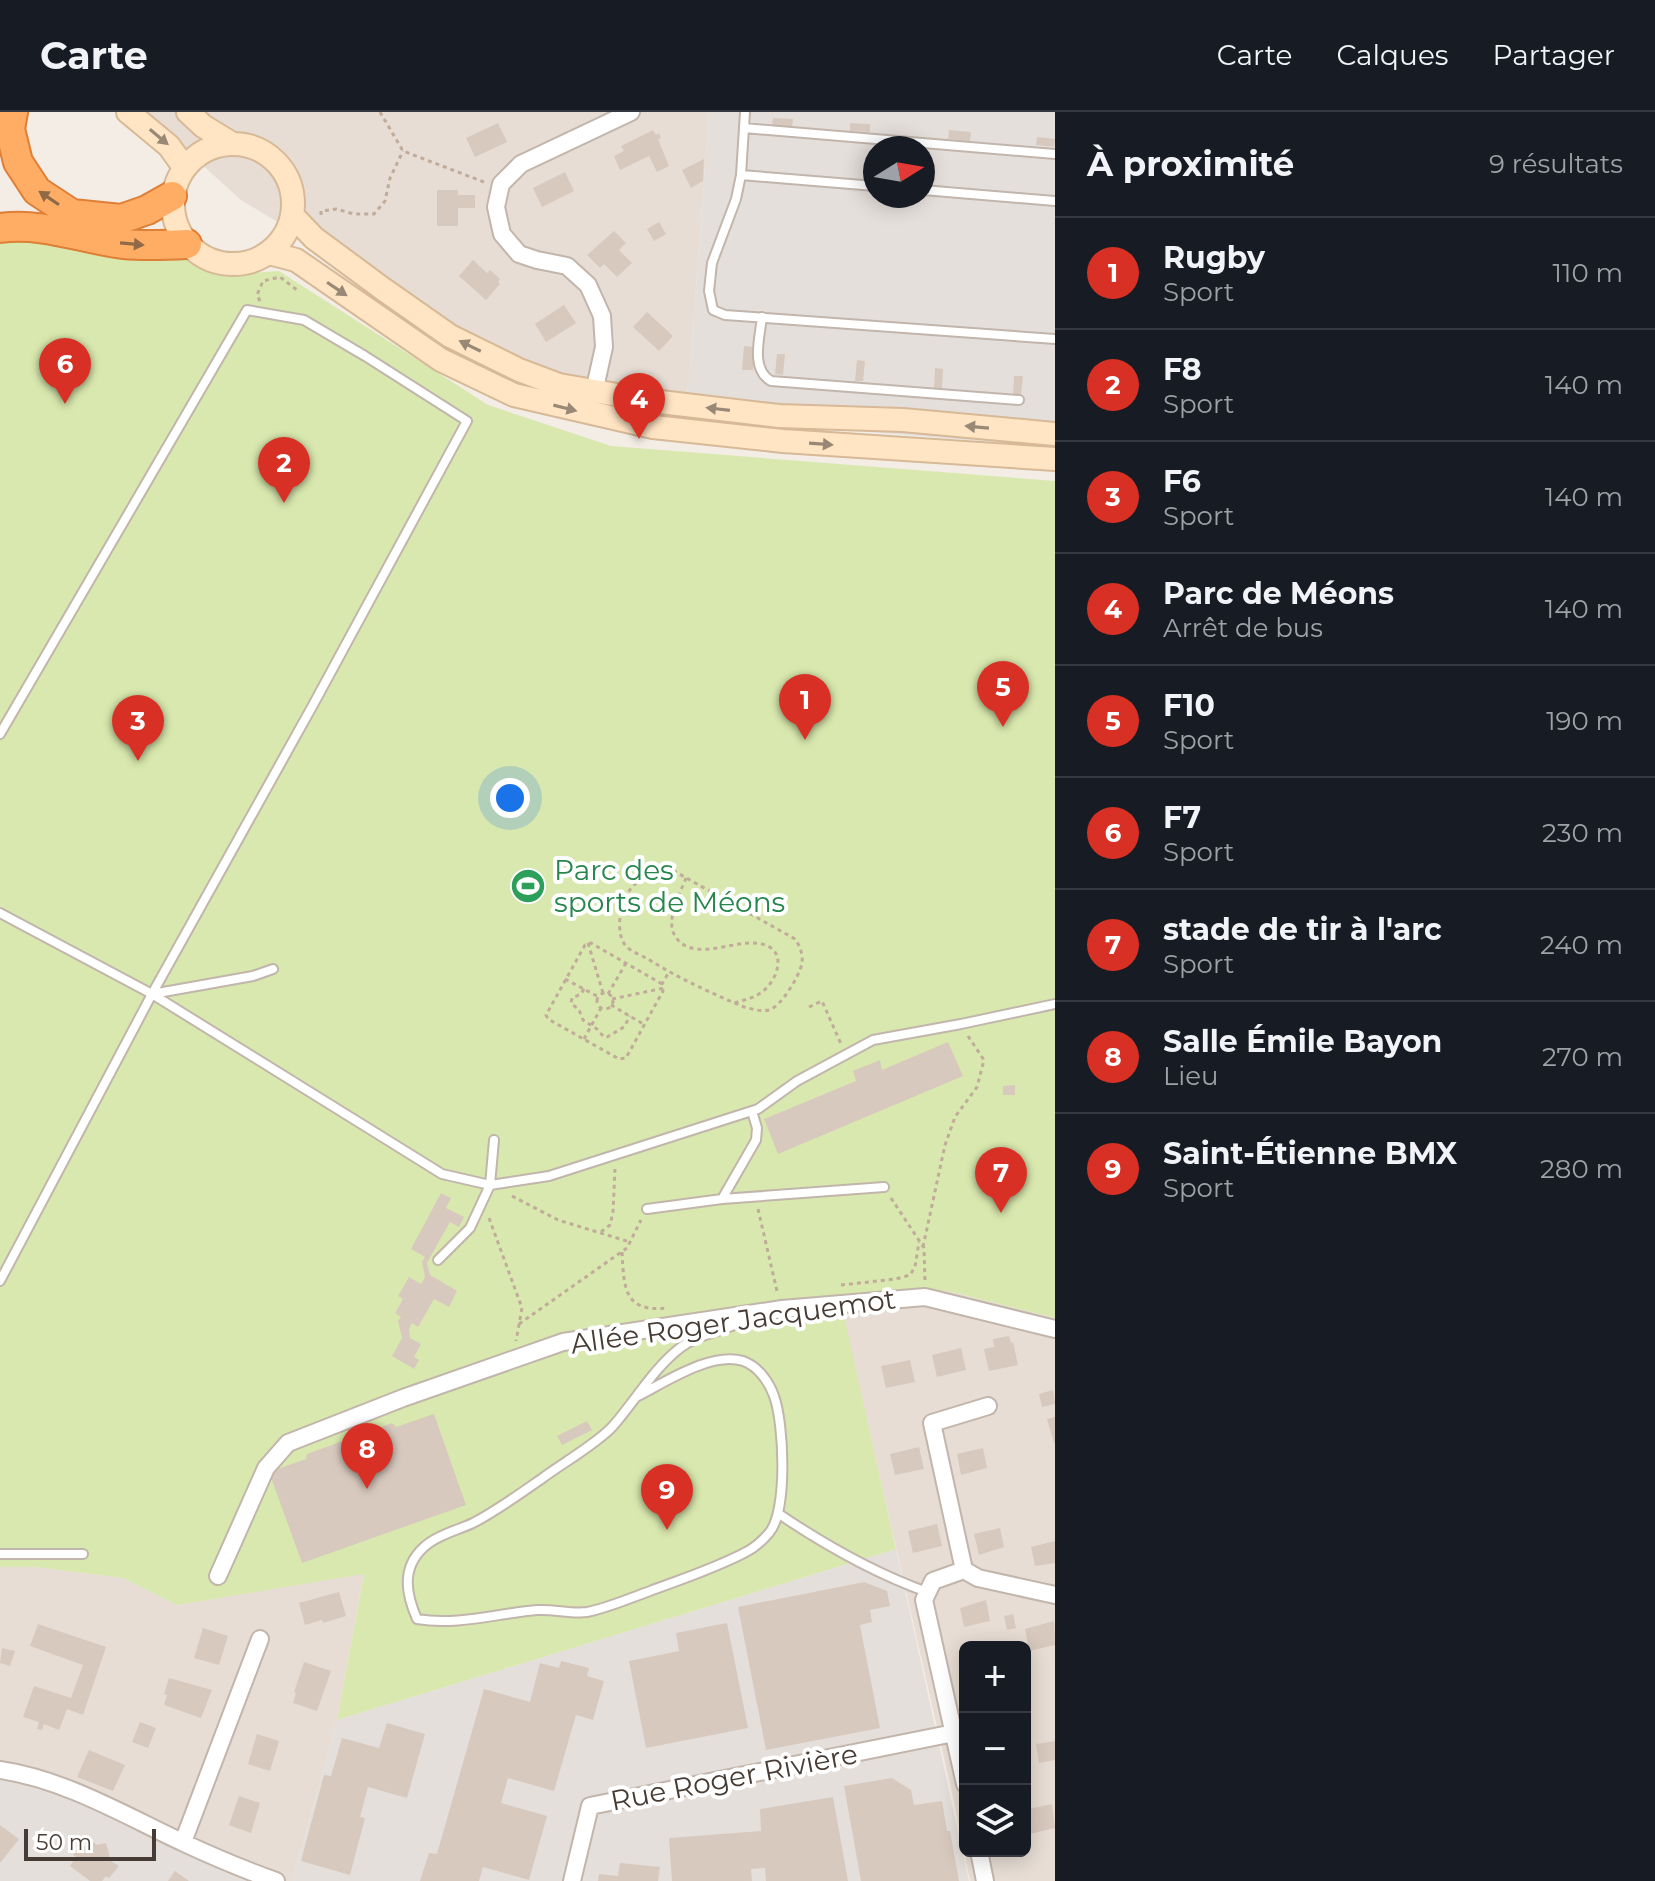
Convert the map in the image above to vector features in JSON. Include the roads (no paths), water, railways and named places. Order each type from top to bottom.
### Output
[{"type":"highway","points":[[13,112],[10,129],[18,162],[37,191],[72,214],[121,219],[147,210],[172,196]]},
{"type":"highway","points":[[0,228],[19,225],[51,228],[122,243],[155,246],[187,244]]},
{"type":"main road","points":[[128,112],[169,146],[184,167]]},
{"type":"main road","points":[[188,112],[203,126],[231,143]]},
{"type":"main road","points":[[231,143],[249,145],[265,152],[279,164],[288,179],[293,197],[288,229],[280,242],[269,253],[235,265],[217,263],[201,255],[187,244],[173,213],[172,196],[184,167],[197,154],[213,146],[231,143]]},
{"type":"main road","points":[[292,215],[314,238],[450,336],[519,370],[559,385],[652,401],[779,416],[903,420],[1055,434]]},
{"type":"main road","points":[[269,253],[296,260],[441,360],[514,395],[653,427],[783,441],[1054,460]]},
{"type":"street","points":[[594,392],[604,347],[602,316],[588,285],[567,266],[519,254],[502,234],[496,207],[501,184],[521,164],[631,112]]},
{"type":"street","name":"Allée Roger Jacquemot","points":[[218,1576],[266,1468],[288,1443],[403,1398],[563,1342],[757,1312],[925,1297],[1055,1329]]},
{"type":"street","points":[[988,1406],[932,1423],[964,1570],[978,1578],[1055,1595]]},
{"type":"street","points":[[959,1756],[924,1600],[933,1581],[964,1570]]},
{"type":"street","points":[[183,1842],[260,1639]]},
{"type":"street","name":"Rue Roger Rivière","points":[[572,1881],[590,1806],[954,1733]]},
{"type":"street","points":[[0,1770],[64,1786],[183,1842],[276,1881]]},
{"type":"street","points":[[980,1857],[985,1881]]},
{"type":"lane","points":[[745,112],[741,175],[736,199],[712,263],[709,291],[713,310],[725,315],[1055,339]]},
{"type":"lane","points":[[744,128],[863,142]]},
{"type":"lane","points":[[935,147],[1055,154]]},
{"type":"lane","points":[[741,175],[863,185]]},
{"type":"lane","points":[[935,191],[1055,201]]},
{"type":"lane","points":[[0,734],[247,310],[304,320],[467,421],[152,994],[0,1281]]},
{"type":"lane","points":[[762,317],[758,360],[760,369],[771,381],[1019,400]]},
{"type":"lane","points":[[0,913],[152,994],[442,1174],[490,1185],[549,1176],[758,1109],[797,1081],[873,1040],[1055,1004]]},
{"type":"lane","points":[[152,994],[253,976],[273,969]]},
{"type":"lane","points":[[722,1199],[756,1140],[757,1128],[752,1111]]},
{"type":"lane","points":[[438,1260],[470,1228],[490,1185],[494,1140]]},
{"type":"lane","points":[[647,1209],[722,1199],[884,1187]]},
{"type":"lane","points":[[636,1397],[708,1361],[725,1358],[745,1361],[761,1372],[774,1396],[781,1436],[782,1491],[779,1514],[771,1531],[749,1551],[706,1570],[584,1612],[538,1610],[460,1621],[417,1619],[410,1604],[406,1580],[411,1565],[424,1547],[499,1508],[610,1429],[636,1397],[664,1363],[682,1346],[737,1325],[757,1312]]},
{"type":"lane","points":[[779,1514],[815,1539],[893,1580],[928,1592]]},
{"type":"lane","points":[[0,1554],[83,1554]]},
{"type":"place","name":"F7","points":[[65,404]]},
{"type":"place","name":"Parc de Méons","points":[[639,439]]},
{"type":"place","name":"F8","points":[[284,503]]},
{"type":"place","name":"F10","points":[[1003,727]]},
{"type":"place","name":"Rugby","points":[[805,740]]},
{"type":"place","name":"F6","points":[[138,761]]},
{"type":"place","name":"Parc des sports de Méons","points":[[528,886]]},
{"type":"place","name":"stade de tir à l'arc","points":[[1001,1213]]},
{"type":"place","name":"Salle Émile Bayon","points":[[367,1489]]},
{"type":"place","name":"Saint-Étienne BMX","points":[[667,1530]]}]
